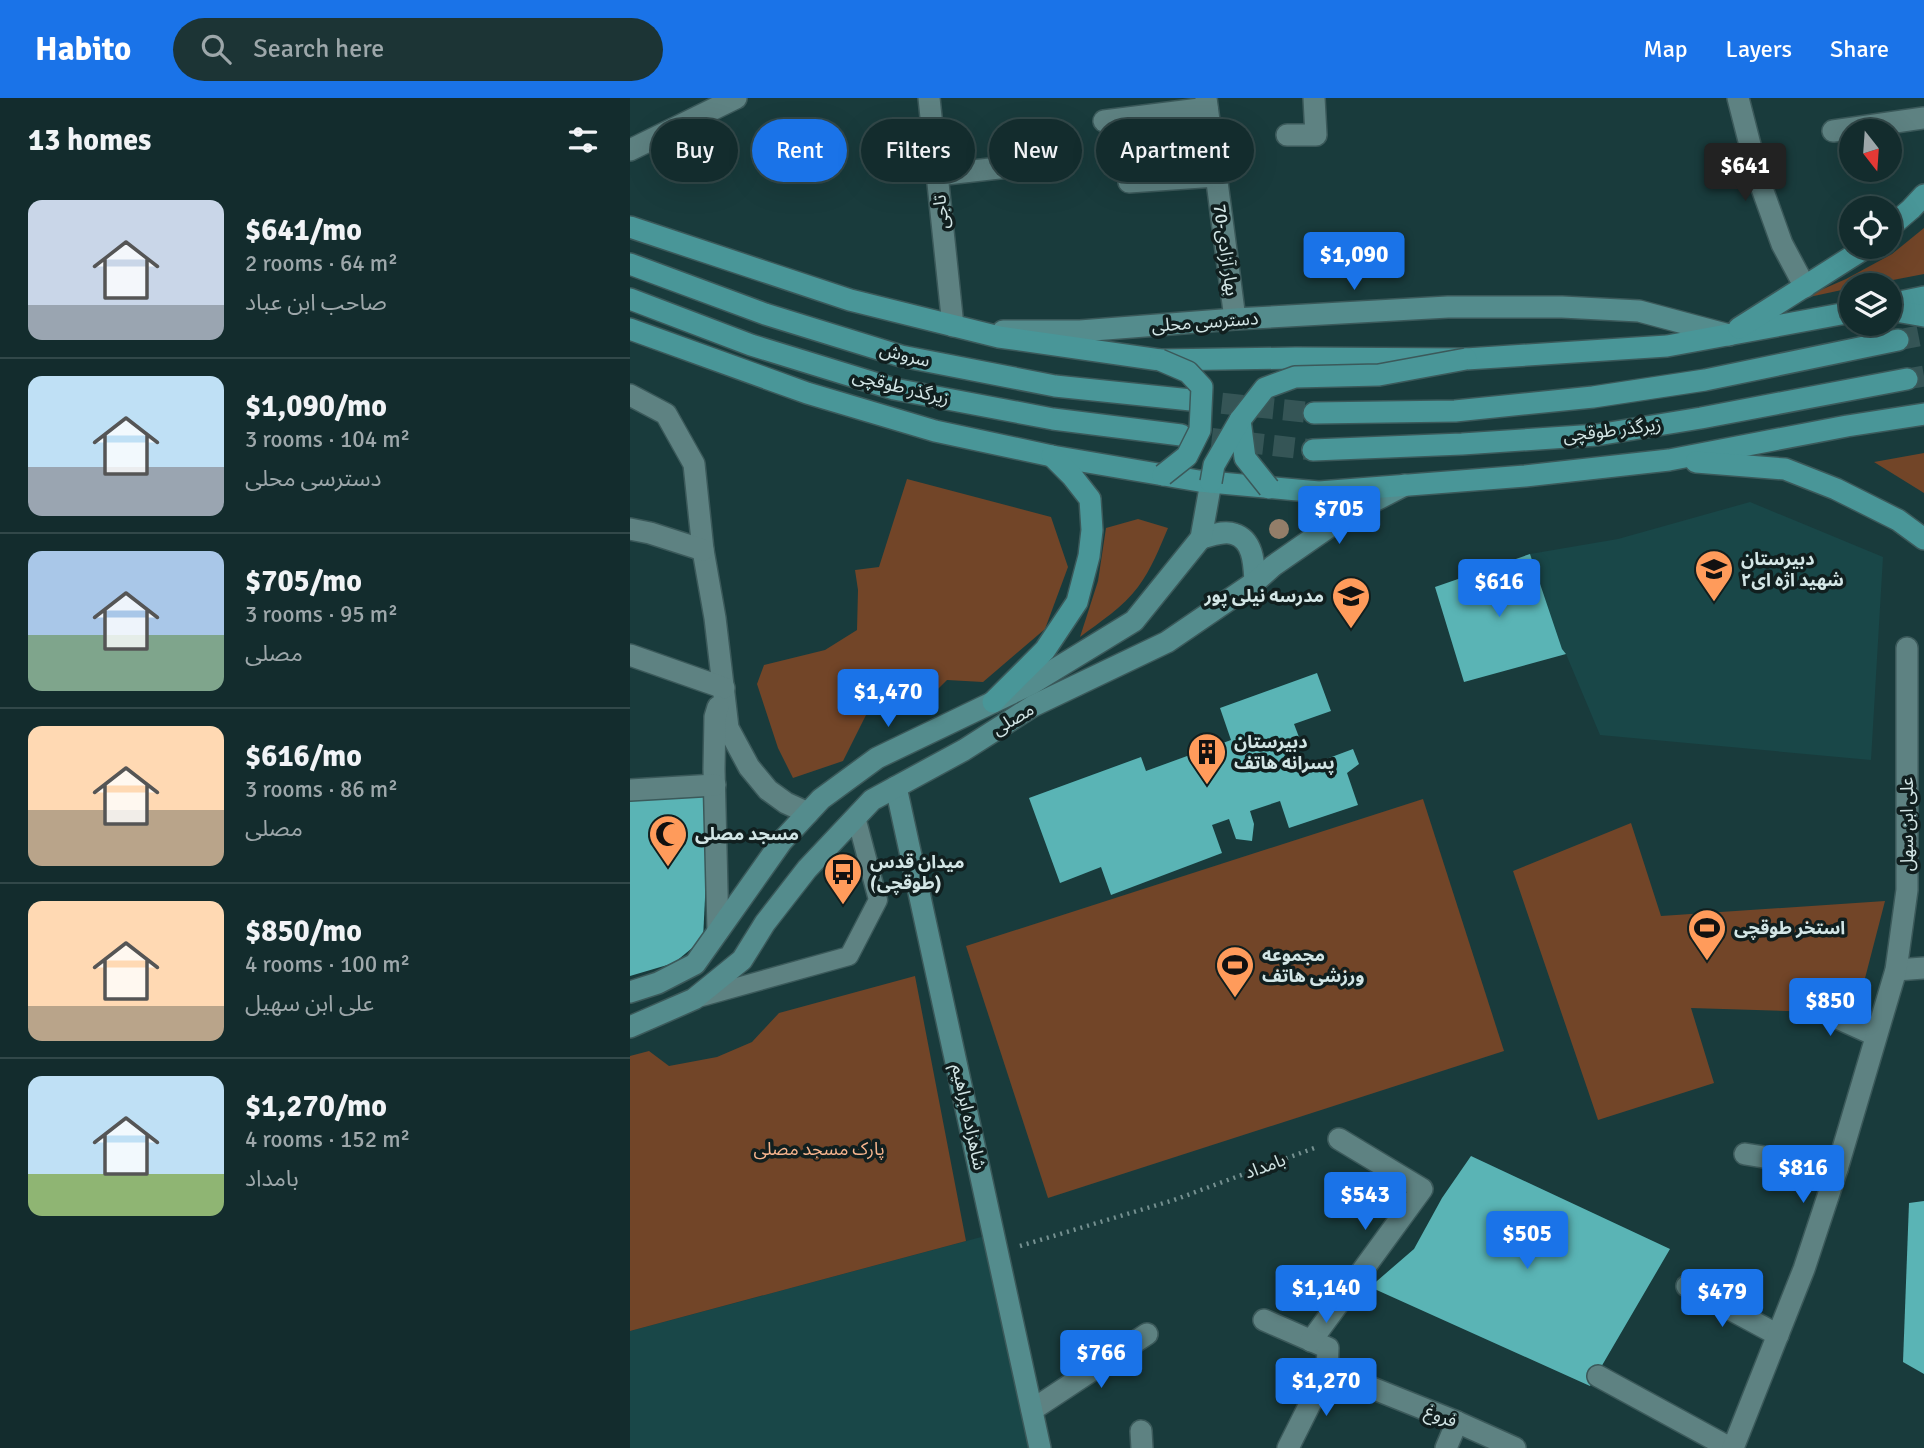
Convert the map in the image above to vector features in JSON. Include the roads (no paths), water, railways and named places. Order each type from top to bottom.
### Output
[{"type":"main road","points":[[1902,217],[1924,195]]},
{"type":"main road","points":[[630,227],[850,300],[999,337],[1160,360],[1466,359],[1667,346],[1839,314]]},
{"type":"main road","points":[[1728,335],[1848,259]]},
{"type":"main road","name":"سروش","points":[[630,264],[765,314],[901,356],[1055,386],[1191,400]]},
{"type":"main road","points":[[1902,302],[1924,297]]},
{"type":"main road","name":"زیرگذر طوقچی","points":[[630,299],[751,345],[894,389],[1053,419],[1181,435]]},
{"type":"main road","name":"دسترسی محلی","points":[[962,328],[1080,331],[1448,307],[1562,307],[1639,311],[1728,335]]},
{"type":"main road","points":[[1902,312],[1924,316]]},
{"type":"main road","points":[[630,329],[807,393],[935,430],[1052,456],[1163,475],[1319,492],[1525,476],[1669,460],[1924,414]]},
{"type":"main road","name":"زیرگذر طوقچی","points":[[1314,413],[1455,411],[1593,397],[1705,380],[1898,340]]},
{"type":"main road","points":[[1211,482],[1214,466],[1240,420],[1265,388],[1295,377],[1379,374],[1466,359]]},
{"type":"main road","points":[[1160,360],[1188,372],[1202,387],[1200,430],[1187,456],[1163,475]]},
{"type":"main road","name":"زیرگذر طوقچی","points":[[1313,450],[1597,435],[1907,379]]},
{"type":"main road","points":[[1902,418],[1924,404]]},
{"type":"main road","points":[[1240,420],[1245,458],[1269,488]]},
{"type":"main road","points":[[993,702],[1052,640],[1077,601],[1089,556],[1093,530],[1090,499],[1052,456]]},
{"type":"main road","points":[[1669,460],[1785,469],[1836,489],[1898,520],[1924,539]]},
{"type":"main road","name":"مصلی","points":[[630,992],[658,983],[695,964],[782,841],[821,799],[877,758],[1031,684],[1134,621],[1201,538],[1211,482]]},
{"type":"main road","name":"مصلی","points":[[630,1027],[694,999],[742,960],[765,923],[807,869],[872,800],[964,750],[1033,706],[1167,642],[1345,516],[1405,485]]},
{"type":"main road","points":[[1201,538],[1222,533],[1235,534],[1248,545],[1254,559],[1255,582]]},
{"type":"main road","name":"شاهزاده ابراهیم","points":[[897,787],[1040,1448]]},
{"type":"street","name":"تاجی","points":[[929,98],[931,119]]},
{"type":"street","points":[[1287,135],[1316,135],[1314,98]]},
{"type":"street","points":[[1738,98],[1759,180],[1782,244],[1805,287]]},
{"type":"street","points":[[630,150],[730,99]]},
{"type":"street","points":[[1115,119],[1206,103]]},
{"type":"street","points":[[1833,131],[1924,118]]},
{"type":"street","name":"تاجی","points":[[938,182],[962,328]]},
{"type":"street","name":"70-بهار آزادی","points":[[1217,182],[1235,319]]},
{"type":"street","points":[[630,342],[654,338]]},
{"type":"street","points":[[630,395],[666,414],[694,464],[728,728],[749,767],[768,790],[786,803],[808,813]]},
{"type":"street","points":[[630,529],[703,550]]},
{"type":"street","name":"علی ابن سهل","points":[[1732,1448],[1804,1269],[1837,1169],[1896,970],[1907,890],[1907,648]]},
{"type":"street","points":[[630,655],[724,688]]},
{"type":"street","points":[[718,931],[715,717],[724,688]]},
{"type":"street","points":[[630,790],[715,785]]},
{"type":"street","points":[[1896,970],[1924,968]]},
{"type":"street","points":[[1802,1002],[1875,1035]]},
{"type":"street","points":[[1311,1341],[1422,1189],[1339,1139]]},
{"type":"street","points":[[1745,1154],[1837,1169]]},
{"type":"street","points":[[1687,1286],[1778,1335]]},
{"type":"street","points":[[1264,1320],[1328,1349],[1327,1370],[1288,1448]]},
{"type":"street","points":[[1032,1410],[1147,1334]]},
{"type":"street","name":"فروغ","points":[[1327,1370],[1515,1448]]},
{"type":"street","points":[[1598,1376],[1732,1448]]},
{"type":"street","points":[[1446,1448],[1457,1422]]},
{"type":"lane","points":[[694,999],[849,956],[878,900],[856,817]]},
{"type":"tunnel","points":[[1898,340],[1924,335]]},
{"type":"tunnel","points":[[1907,379],[1924,376]]},
{"type":"tunnel","points":[[1191,400],[1314,413]]},
{"type":"tunnel","points":[[1181,435],[1313,450]]},
{"type":"place","name":"دبیرستان شهید اژه ای۲","points":[[1714,603]]},
{"type":"place","name":"مدرسه نیلی پور","points":[[1351,630]]},
{"type":"place","name":"دبیرستان پسرانه هاتف","points":[[1207,786]]},
{"type":"place","name":"مسجد مصلی","points":[[668,868]]},
{"type":"place","name":"میدان قدس (طوقچی)","points":[[843,906]]},
{"type":"place","name":"استخر طوقچی","points":[[1707,962]]},
{"type":"place","name":"مجموعه ورزشی هاتف","points":[[1235,999]]},
{"type":"park label","name":"پارک مسجد مصلی","points":[[819,1149]]}]
